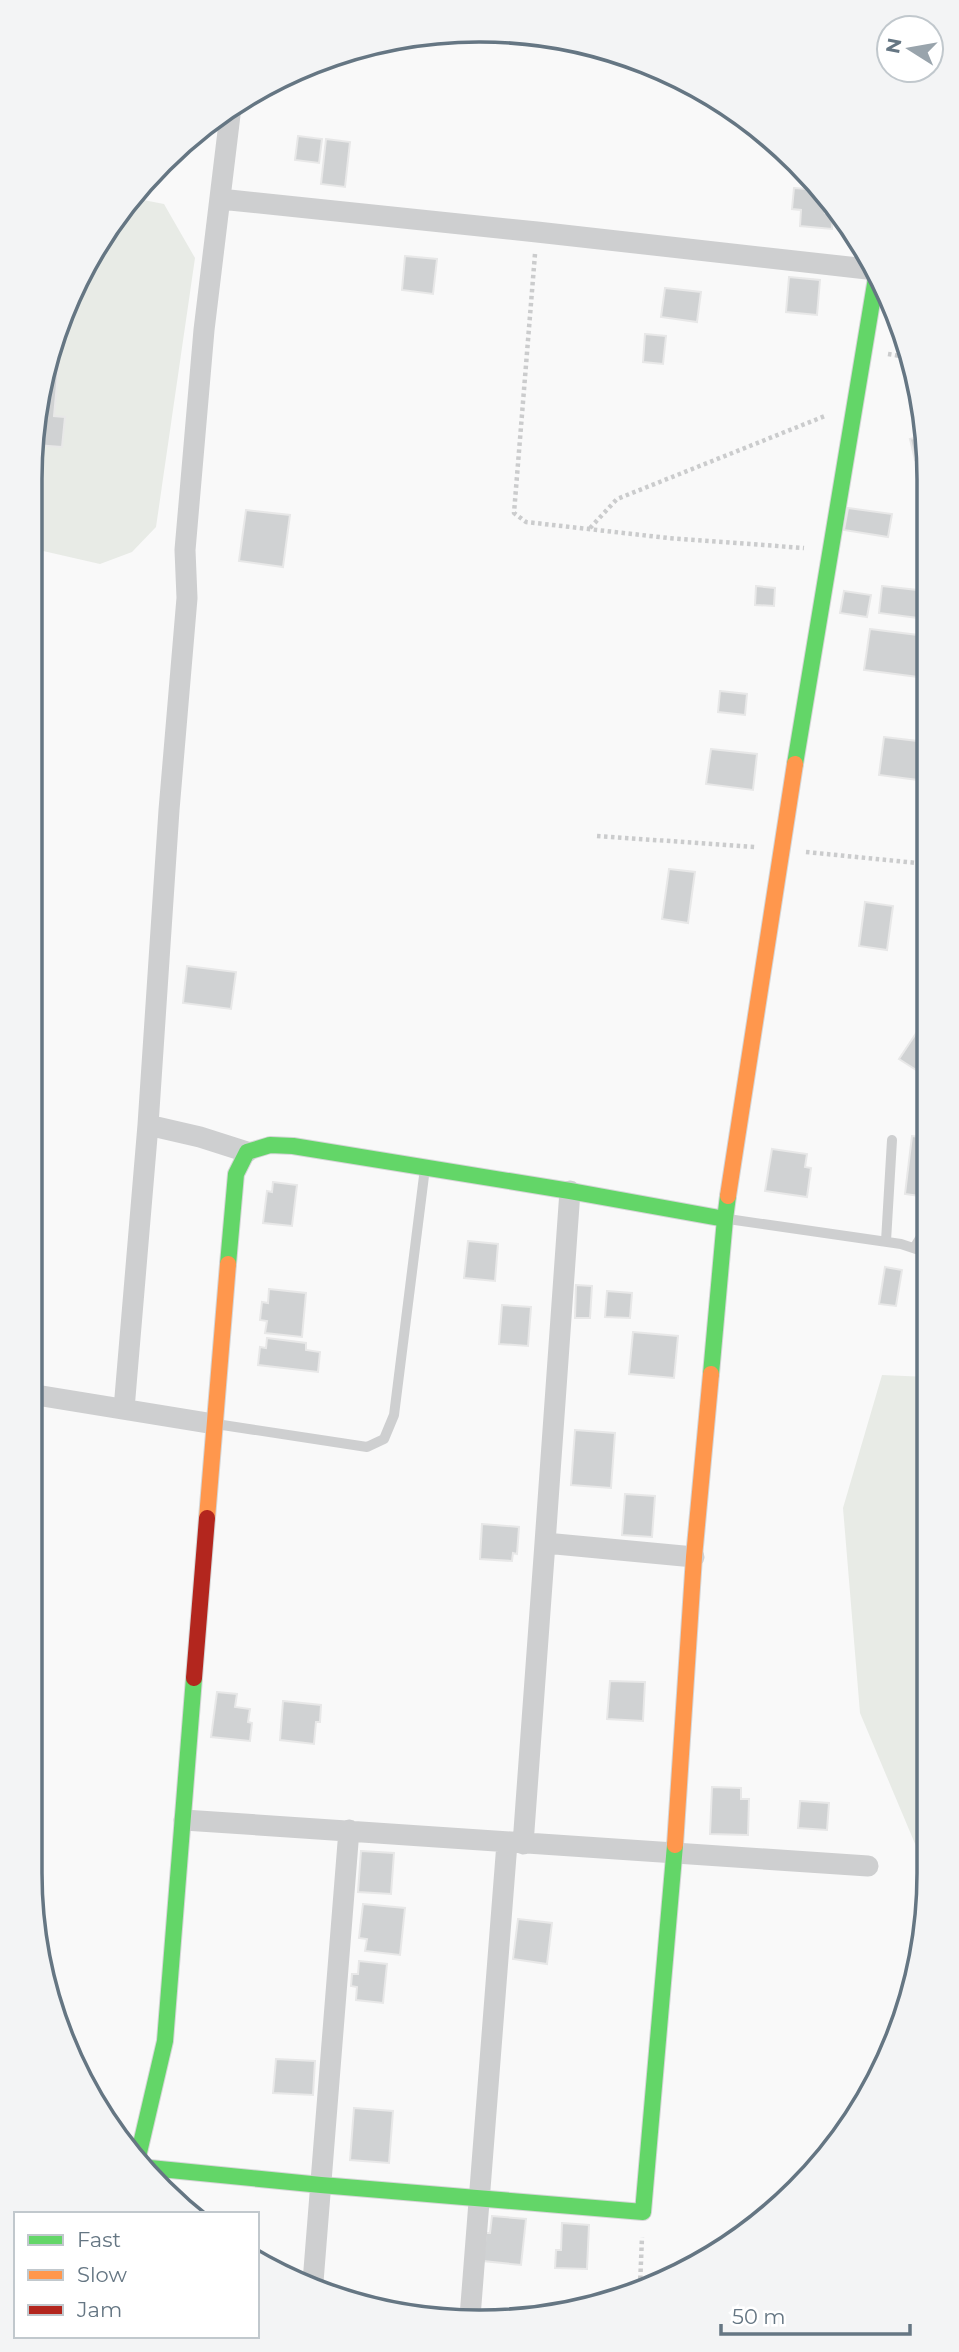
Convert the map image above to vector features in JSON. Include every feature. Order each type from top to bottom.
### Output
[{"type":"street","points":[[124,1409],[187,598],[185,550],[204,330],[229,121]]},
{"type":"street","points":[[220,200],[537,232],[863,269]]},
{"type":"street","points":[[158,2169],[643,2212],[674,1854],[694,1557],[725,1219],[781,849],[873,288]]},
{"type":"street","points":[[148,1125],[200,1137],[247,1152],[270,1145],[293,1146],[725,1219]]},
{"type":"street","points":[[140,2148],[165,2040],[236,1174],[247,1152]]},
{"type":"street","points":[[471,2310],[479,2199],[545,1544],[570,1191]]},
{"type":"street","points":[[42,1396],[214,1424]]},
{"type":"street","points":[[545,1544],[694,1557]]},
{"type":"street","points":[[184,1820],[868,1866]]},
{"type":"street","points":[[313,2278],[349,1830]]},
{"type":"lane","points":[[886,1241],[892,1140]]},
{"type":"lane","points":[[214,1424],[367,1447],[384,1439],[394,1415],[425,1167]]},
{"type":"lane","points":[[725,1219],[886,1241],[917,1249]]},
{"type":"lane","points":[[914,1248],[917,1243]]},
{"type":"path","points":[[537,232],[514,513],[526,522],[830,550]]},
{"type":"path","points":[[590,529],[617,499],[853,406]]},
{"type":"path","points":[[597,836],[781,849],[917,863]]},
{"type":"path","points":[[640,2279],[643,2212]]},
{"type":"shaded area","points":[[143,200],[164,204],[195,258],[156,527],[132,552],[100,564],[42,551],[42,480],[46,422],[57,366],[75,312],[116,236]]},
{"type":"shaded area","points":[[882,1375],[917,1377],[917,1848],[860,1713],[843,1508]]},
{"type":"building","points":[[298,136],[322,139],[319,163],[295,160]]},
{"type":"building","points":[[326,139],[350,142],[345,187],[321,184]]},
{"type":"building","points":[[794,188],[806,189],[833,221],[832,229],[800,226],[801,210],[792,209]]},
{"type":"building","points":[[405,256],[437,259],[433,294],[402,290]]},
{"type":"building","points":[[789,277],[820,280],[817,315],[786,312]]},
{"type":"building","points":[[665,288],[701,292],[697,322],[661,317]]},
{"type":"building","points":[[645,334],[666,336],[663,364],[643,362]]},
{"type":"building","points":[[58,362],[54,416],[65,417],[62,447],[44,446],[50,394]]},
{"type":"building","points":[[915,438],[916,460],[915,460],[910,439]]},
{"type":"building","points":[[848,508],[892,514],[888,537],[844,530]]},
{"type":"building","points":[[246,510],[290,515],[283,567],[239,561]]},
{"type":"building","points":[[756,586],[775,588],[774,606],[755,605]]},
{"type":"building","points":[[882,586],[917,590],[917,618],[879,613]]},
{"type":"building","points":[[844,591],[871,595],[867,617],[840,613]]},
{"type":"building","points":[[870,629],[917,635],[917,677],[864,670]]},
{"type":"building","points":[[720,691],[747,694],[745,715],[718,712]]},
{"type":"building","points":[[884,737],[917,741],[917,780],[879,775]]},
{"type":"building","points":[[711,749],[757,754],[753,790],[706,784]]},
{"type":"building","points":[[669,869],[695,872],[688,923],[662,919]]},
{"type":"building","points":[[865,902],[893,906],[887,950],[859,946]]},
{"type":"building","points":[[187,966],[236,972],[231,1009],[183,1003]]},
{"type":"building","points":[[917,1032],[917,1071],[899,1059]]},
{"type":"building","points":[[912,1136],[917,1137],[917,1196],[905,1194]]},
{"type":"building","points":[[772,1149],[807,1154],[805,1167],[811,1168],[807,1197],[765,1191]]},
{"type":"building","points":[[273,1182],[297,1185],[292,1226],[263,1223],[267,1191],[272,1192]]},
{"type":"building","points":[[468,1241],[498,1244],[495,1281],[464,1278]]},
{"type":"building","points":[[885,1267],[902,1270],[896,1306],[879,1304]]},
{"type":"building","points":[[576,1285],[592,1286],[590,1318],[575,1318]]},
{"type":"building","points":[[269,1289],[306,1293],[302,1337],[265,1333],[267,1321],[260,1320],[262,1302],[268,1303]]},
{"type":"building","points":[[607,1291],[632,1293],[630,1318],[605,1317]]},
{"type":"building","points":[[502,1305],[531,1307],[528,1346],[499,1344]]},
{"type":"building","points":[[633,1332],[678,1336],[674,1378],[629,1374]]},
{"type":"building","points":[[267,1338],[306,1343],[306,1350],[320,1352],[318,1372],[258,1365],[260,1347],[266,1348]]},
{"type":"building","points":[[575,1430],[615,1433],[611,1488],[571,1485]]},
{"type":"building","points":[[625,1494],[655,1496],[652,1537],[622,1535]]},
{"type":"building","points":[[482,1524],[519,1527],[517,1554],[513,1553],[512,1561],[480,1559]]},
{"type":"building","points":[[610,1681],[645,1682],[643,1721],[607,1719]]},
{"type":"building","points":[[217,1692],[237,1694],[235,1707],[250,1709],[250,1741],[211,1737]]},
{"type":"building","points":[[283,1701],[321,1705],[314,1744],[280,1740]]},
{"type":"building","points":[[712,1787],[741,1788],[741,1799],[749,1799],[748,1835],[710,1834]]},
{"type":"building","points":[[800,1801],[829,1803],[827,1830],[798,1828]]},
{"type":"building","points":[[361,1851],[394,1853],[391,1894],[358,1892]]},
{"type":"building","points":[[363,1904],[405,1908],[400,1955],[365,1951],[367,1939],[359,1938]]},
{"type":"building","points":[[518,1919],[552,1923],[547,1964],[513,1959]]},
{"type":"building","points":[[359,1961],[387,1964],[383,2003],[356,2000],[357,1987],[351,1986],[352,1974],[358,1974]]},
{"type":"building","points":[[276,2059],[315,2061],[313,2095],[273,2093]]},
{"type":"building","points":[[354,2108],[393,2111],[389,2163],[350,2160]]},
{"type":"building","points":[[492,2216],[526,2219],[521,2265],[483,2261],[486,2233],[490,2233]]},
{"type":"building","points":[[562,2223],[589,2225],[587,2269],[555,2268],[556,2250],[561,2250]]},
{"type":"traffic: fast","points":[[795,764],[874,290]]},
{"type":"traffic: fast","points":[[228,1264],[236,1174],[247,1152],[270,1145],[293,1146],[570,1191],[725,1219],[728,1196]]},
{"type":"traffic: fast","points":[[711,1374],[725,1219]]},
{"type":"traffic: fast","points":[[140,2148],[165,2041],[194,1678]]},
{"type":"traffic: fast","points":[[158,2169],[643,2212],[675,1845]]},
{"type":"traffic: slow","points":[[728,1196],[795,764]]},
{"type":"traffic: slow","points":[[207,1518],[228,1264]]},
{"type":"traffic: slow","points":[[675,1845],[694,1557],[711,1374]]},
{"type":"traffic: jam","points":[[194,1678],[207,1518]]}]
